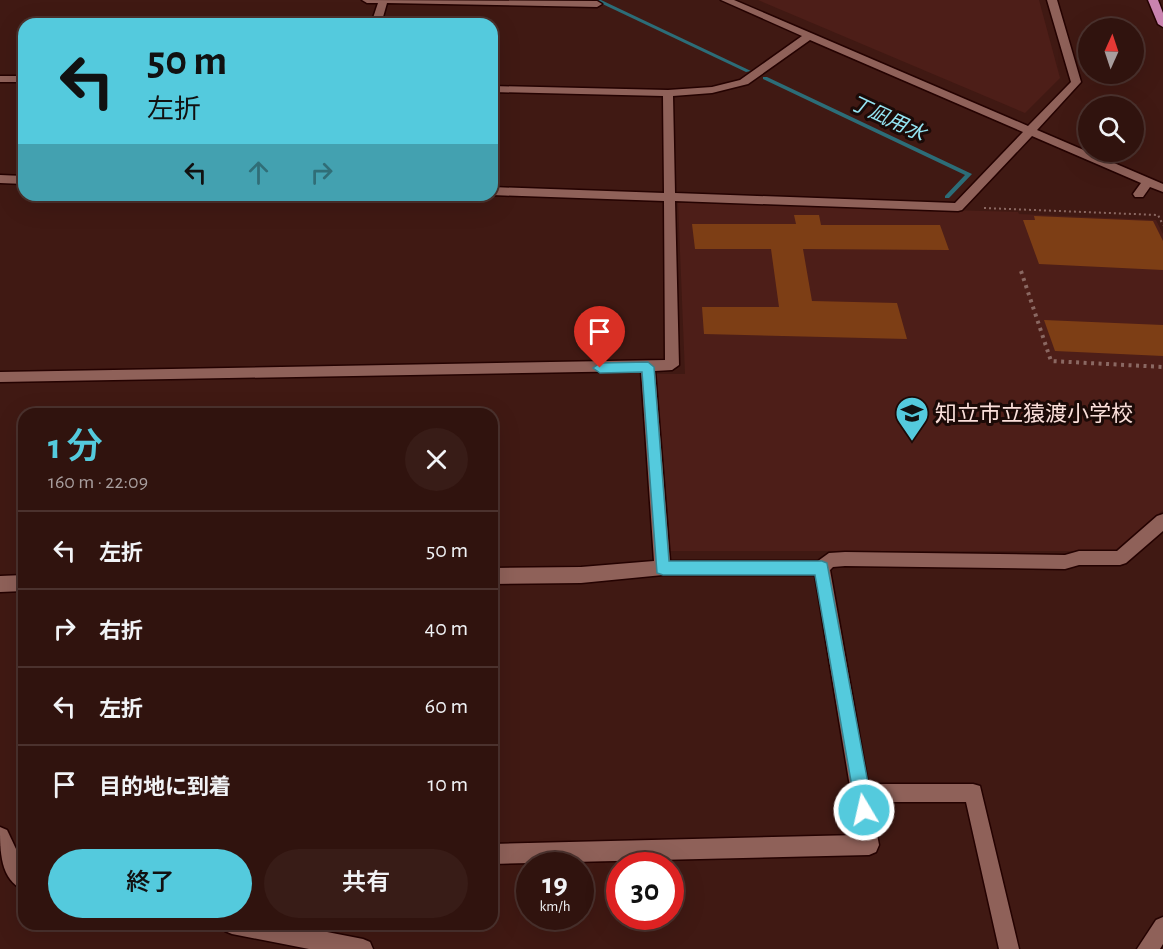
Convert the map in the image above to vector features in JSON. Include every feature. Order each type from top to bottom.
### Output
[{"type":"main road","points":[[1153,0],[1163,24]]},
{"type":"street","points":[[367,0],[597,4],[588,0]]},
{"type":"street","points":[[378,18],[383,0]]},
{"type":"street","points":[[726,0],[1163,188]]},
{"type":"street","points":[[498,191],[958,207],[1076,82],[1052,0]]},
{"type":"street","points":[[498,89],[668,93],[712,90],[744,82],[809,36]]},
{"type":"street","points":[[0,79],[18,79]]},
{"type":"street","points":[[0,377],[672,366],[668,93]]},
{"type":"street","points":[[0,179],[18,180]]},
{"type":"street","points":[[1139,194],[1148,182]]},
{"type":"street","points":[[648,367],[663,568]]},
{"type":"street","points":[[498,576],[581,575],[663,568],[822,568],[829,560],[845,559],[1065,562],[1079,558],[1120,558],[1163,520]]},
{"type":"street","points":[[498,854],[869,845],[822,568]]},
{"type":"street","points":[[0,584],[18,584]]},
{"type":"street","points":[[862,793],[973,793],[1009,949]]},
{"type":"street","points":[[0,837],[18,875]]},
{"type":"street","points":[[1147,949],[1163,927]]},
{"type":"street","points":[[295,930],[363,949]]},
{"type":"path","points":[[958,207],[1158,215],[1163,225]]},
{"type":"path","points":[[1021,271],[1051,361],[1163,367]]},
{"type":"shaded area","points":[[758,0],[1039,0],[1060,78],[1025,113]]},
{"type":"shaded area","name":"知立市立猿渡小学校","points":[[678,202],[1018,212],[1019,214],[1156,220],[1163,234],[1163,510],[1120,551],[670,551],[656,374],[685,374]]},
{"type":"building","points":[[794,215],[819,215],[821,225],[940,225],[949,250],[803,249],[812,301],[897,303],[907,339],[704,334],[702,307],[779,307],[771,249],[695,249],[692,224],[796,224]]},
{"type":"building","points":[[1034,216],[1153,221],[1163,241],[1163,270],[1039,264],[1023,220],[1035,220]]},
{"type":"building","points":[[1044,320],[1163,325],[1163,356],[1055,351]]},
{"type":"waterway","name":"丁凪用水","points":[[597,0],[748,71]]},
{"type":"waterway","name":"丁凪用水","points":[[765,78],[969,174],[947,197]]},
{"type":"place","name":"知立市立猿渡小学校","points":[[912,442]]},
{"type":"route","points":[[600,368],[648,367],[663,568],[822,568],[864,810]]}]
